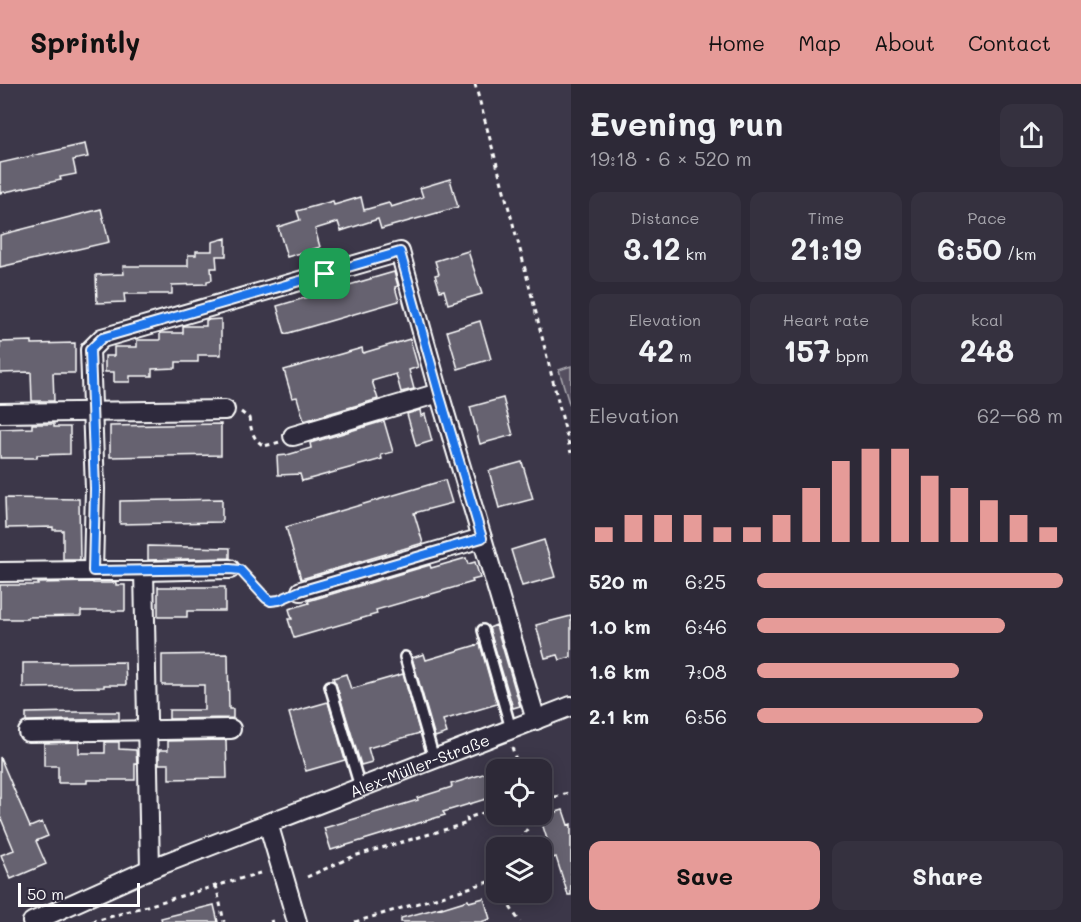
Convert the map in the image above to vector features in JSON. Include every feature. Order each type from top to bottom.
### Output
[{"type":"street","points":[[93,571],[95,489],[90,350],[102,338],[400,252],[439,393],[536,720]]},
{"type":"street","points":[[294,436],[439,393]]},
{"type":"street","points":[[0,413],[225,410]]},
{"type":"street","points":[[300,591],[482,538]]},
{"type":"street","points":[[0,572],[230,569]]},
{"type":"street","points":[[144,571],[150,869]]},
{"type":"street","name":"Alex-Müller-Straße","points":[[32,922],[150,869],[360,787],[434,759],[512,737],[536,720],[571,706]]},
{"type":"street","points":[[28,732],[231,729]]},
{"type":"street","points":[[268,823],[297,922]]},
{"type":"lane","points":[[483,630],[512,737]]},
{"type":"lane","points":[[405,657],[434,759]]},
{"type":"lane","points":[[330,686],[360,787]]},
{"type":"path","points":[[475,84],[522,257],[571,453]]},
{"type":"path","points":[[225,410],[239,411],[249,418],[255,440],[264,446],[294,436]]},
{"type":"path","points":[[230,569],[240,570],[271,601],[300,591]]},
{"type":"path","points":[[512,737],[517,759]]},
{"type":"path","points":[[552,798],[571,792]]},
{"type":"path","points":[[307,877],[354,856],[468,823],[466,818],[486,812]]},
{"type":"path","points":[[92,922],[260,873]]},
{"type":"path","points":[[355,922],[486,883]]},
{"type":"path","points":[[216,885],[224,922]]},
{"type":"path","points":[[507,903],[520,922]]},
{"type":"shaded area","points":[[571,366],[571,410],[559,370]]},
{"type":"building","points":[[85,144],[88,157],[73,160],[76,174],[60,177],[61,180],[0,193],[0,163]]},
{"type":"building","points":[[450,179],[458,207],[381,229],[378,219],[341,231],[338,222],[315,229],[320,247],[287,257],[278,227],[300,220],[297,211],[333,201],[334,205],[361,197],[364,210],[389,203],[391,207],[423,197],[420,188]]},
{"type":"building","points":[[101,209],[109,242],[0,267],[0,235]]},
{"type":"building","points":[[226,238],[226,256],[216,256],[217,268],[211,268],[212,280],[207,281],[207,284],[172,285],[172,294],[124,294],[125,302],[97,303],[96,275],[124,274],[123,266],[188,266],[188,255],[196,255],[196,251],[212,251],[212,242]]},
{"type":"building","points":[[468,251],[482,294],[448,304],[444,290],[440,291],[435,275],[439,274],[435,261]]},
{"type":"building","points":[[394,272],[399,301],[285,334],[277,306]]},
{"type":"building","points":[[221,319],[221,355],[198,355],[198,362],[176,362],[176,368],[152,369],[152,376],[130,376],[130,382],[114,382],[114,372],[105,372],[105,356],[114,356],[114,347],[137,347],[137,340],[160,340],[160,333],[183,333],[183,326],[206,326],[206,320]]},
{"type":"building","points":[[480,321],[491,359],[458,369],[447,331]]},
{"type":"building","points":[[410,339],[418,367],[409,370],[414,389],[401,392],[396,374],[372,381],[378,399],[304,421],[297,397],[292,398],[284,370],[362,348],[363,353]]},
{"type":"building","points":[[32,341],[32,344],[75,343],[75,373],[53,373],[54,401],[32,401],[31,372],[0,373],[0,342]]},
{"type":"building","points":[[503,398],[513,435],[480,444],[470,407]]},
{"type":"building","points":[[420,410],[421,416],[425,414],[432,441],[416,446],[407,414]]},
{"type":"building","points":[[384,421],[393,452],[381,455],[382,459],[302,481],[300,474],[278,475],[277,456],[311,448],[310,443]]},
{"type":"building","points":[[32,424],[70,427],[70,454],[37,455],[37,458],[0,458],[0,429],[32,428]]},
{"type":"building","points":[[221,424],[221,455],[110,457],[110,426]]},
{"type":"building","points":[[522,462],[533,499],[499,508],[489,471]]},
{"type":"building","points":[[445,480],[452,503],[414,513],[423,543],[301,579],[286,527]]},
{"type":"building","points":[[5,498],[79,499],[80,560],[63,560],[63,530],[53,530],[53,527],[6,528]]},
{"type":"building","points":[[222,499],[222,522],[120,524],[120,501]]},
{"type":"building","points":[[544,540],[555,577],[522,586],[511,550]]},
{"type":"building","points":[[148,546],[230,548],[230,558],[148,560]]},
{"type":"building","points":[[466,558],[468,564],[475,562],[480,578],[472,580],[473,582],[376,610],[377,614],[294,638],[288,619],[292,619],[289,609],[309,603],[308,601],[430,565],[431,568]]},
{"type":"building","points":[[93,582],[125,585],[125,611],[81,611],[81,616],[0,619],[0,585]]},
{"type":"building","points":[[158,587],[225,587],[225,611],[187,611],[187,617],[158,617]]},
{"type":"building","points":[[571,616],[571,657],[560,660],[558,655],[545,658],[536,625]]},
{"type":"building","points":[[496,625],[520,706],[513,708],[489,628]]},
{"type":"building","points":[[480,644],[497,704],[443,720],[447,733],[435,737],[412,658],[424,654],[426,660]]},
{"type":"building","points":[[228,654],[229,709],[233,709],[233,718],[169,719],[169,710],[204,710],[204,685],[162,685],[162,655]]},
{"type":"building","points":[[125,662],[126,685],[23,688],[23,663]]},
{"type":"building","points":[[346,674],[351,689],[403,674],[420,733],[368,748],[372,762],[361,765],[333,678]]},
{"type":"building","points":[[328,702],[345,760],[306,771],[289,713]]},
{"type":"building","points":[[119,712],[119,719],[26,721],[26,713]]},
{"type":"building","points":[[226,740],[227,778],[169,779],[169,764],[159,764],[159,750],[168,750],[168,741]]},
{"type":"building","points":[[79,742],[79,753],[105,753],[105,742],[119,742],[119,749],[136,750],[135,780],[87,780],[87,783],[58,783],[58,766],[44,766],[44,743]]},
{"type":"building","points":[[0,757],[30,827],[42,822],[48,836],[36,841],[46,864],[11,879],[1,855],[14,850],[0,816]]},
{"type":"building","points":[[486,773],[486,799],[443,812],[445,815],[331,850],[324,828],[418,800],[417,798],[452,787],[451,784]]},
{"type":"building","points":[[563,810],[568,825],[571,824],[571,895],[568,895],[556,857],[553,858],[552,837],[546,837],[543,825],[552,825],[552,813]]},
{"type":"building","points":[[484,898],[490,919],[481,922],[401,922],[401,918],[468,900],[469,902]]},
{"type":"building","points":[[214,905],[218,922],[162,922],[161,918]]},
{"type":"route","points":[[400,252],[482,538],[271,601],[240,570],[93,571],[95,489],[90,350],[102,338],[325,274],[400,252]]}]
